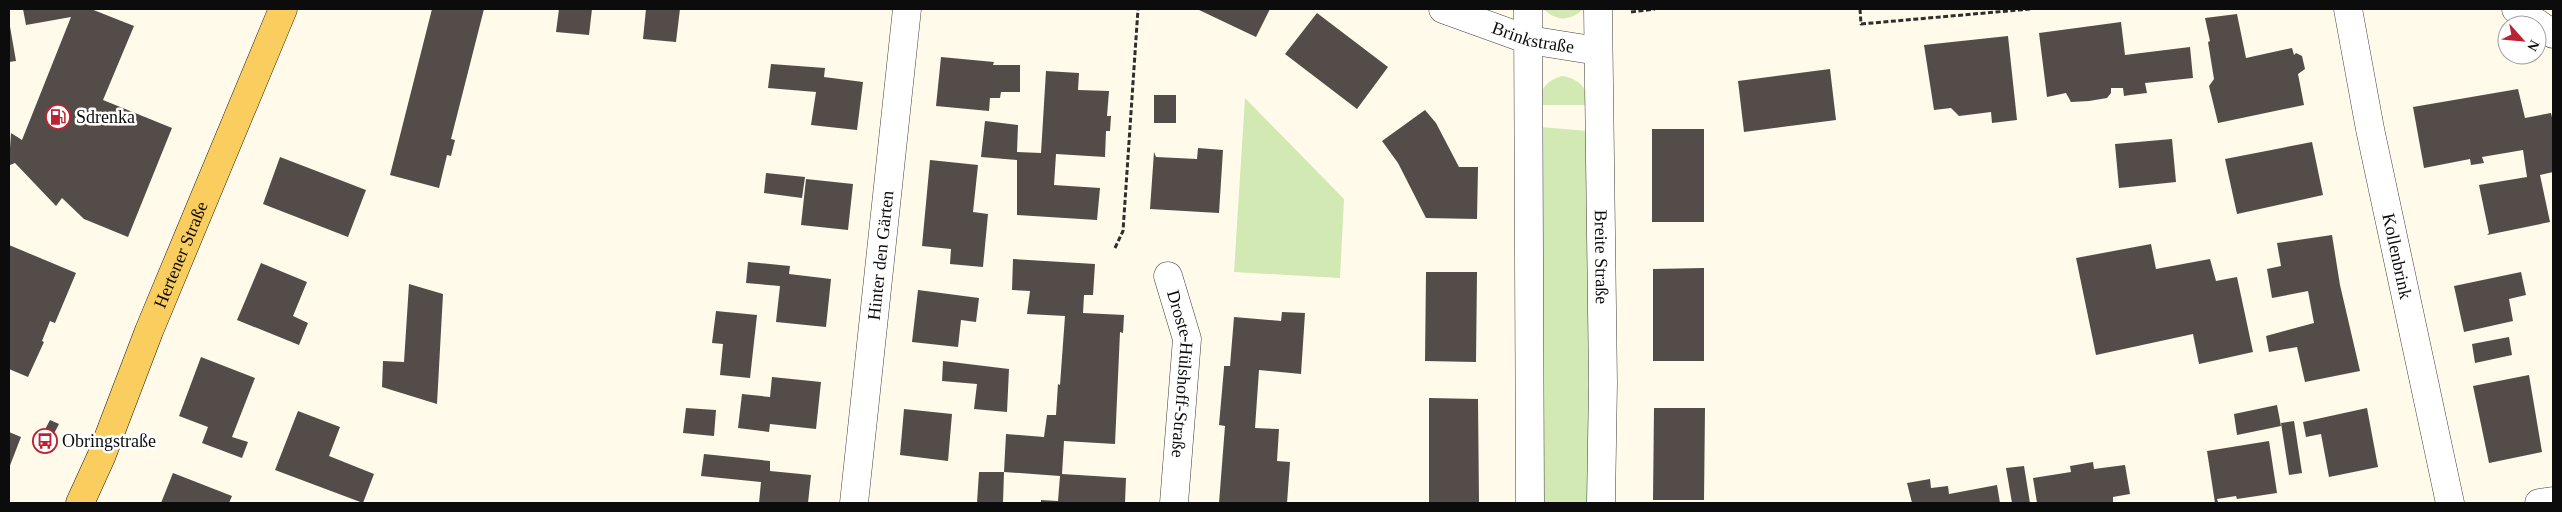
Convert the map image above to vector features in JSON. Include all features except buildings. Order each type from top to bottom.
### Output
[{"type":"main road","name":"Hertener Straße","points":[[80,503],[101,457],[149,331],[283,9]]},
{"type":"street","name":"Hinter den Gärten","points":[[854,503],[908,9]]},
{"type":"street","name":"Brinkstraße","points":[[1443,9],[1528,40],[1598,51]]},
{"type":"street","points":[[1528,9],[1530,503]]},
{"type":"street","name":"Breite Straße","points":[[1598,9],[1603,384],[1601,503]]},
{"type":"street","name":"Kollenbrink","points":[[2348,9],[2370,129],[2450,503]]},
{"type":"street","points":[[2516,9],[2553,34]]},
{"type":"street","name":"Droste-Hülshoff-Straße","points":[[1168,276],[1187,339],[1174,503]]},
{"type":"street","points":[[2539,503],[2553,501]]},
{"type":"path","points":[[1115,248],[1123,230],[1138,9]]},
{"type":"path","points":[[1627,12],[1655,9]]},
{"type":"path","points":[[1860,9],[1861,24],[2030,9]]},
{"type":"green space","points":[[1544,9],[1583,9],[1569,18],[1558,18]]},
{"type":"green space","points":[[1562,76],[1573,79],[1581,85],[1586,93],[1588,105],[1539,105],[1545,86],[1552,80]]},
{"type":"green space","points":[[1245,98],[1344,199],[1340,278],[1234,272]]},
{"type":"green space","points":[[1541,127],[1588,131],[1588,503],[1543,503]]},
{"type":"place","name":"Sdrenka","points":[[58,117]]},
{"type":"place","name":"Obringstraße","points":[[45,441]]}]
